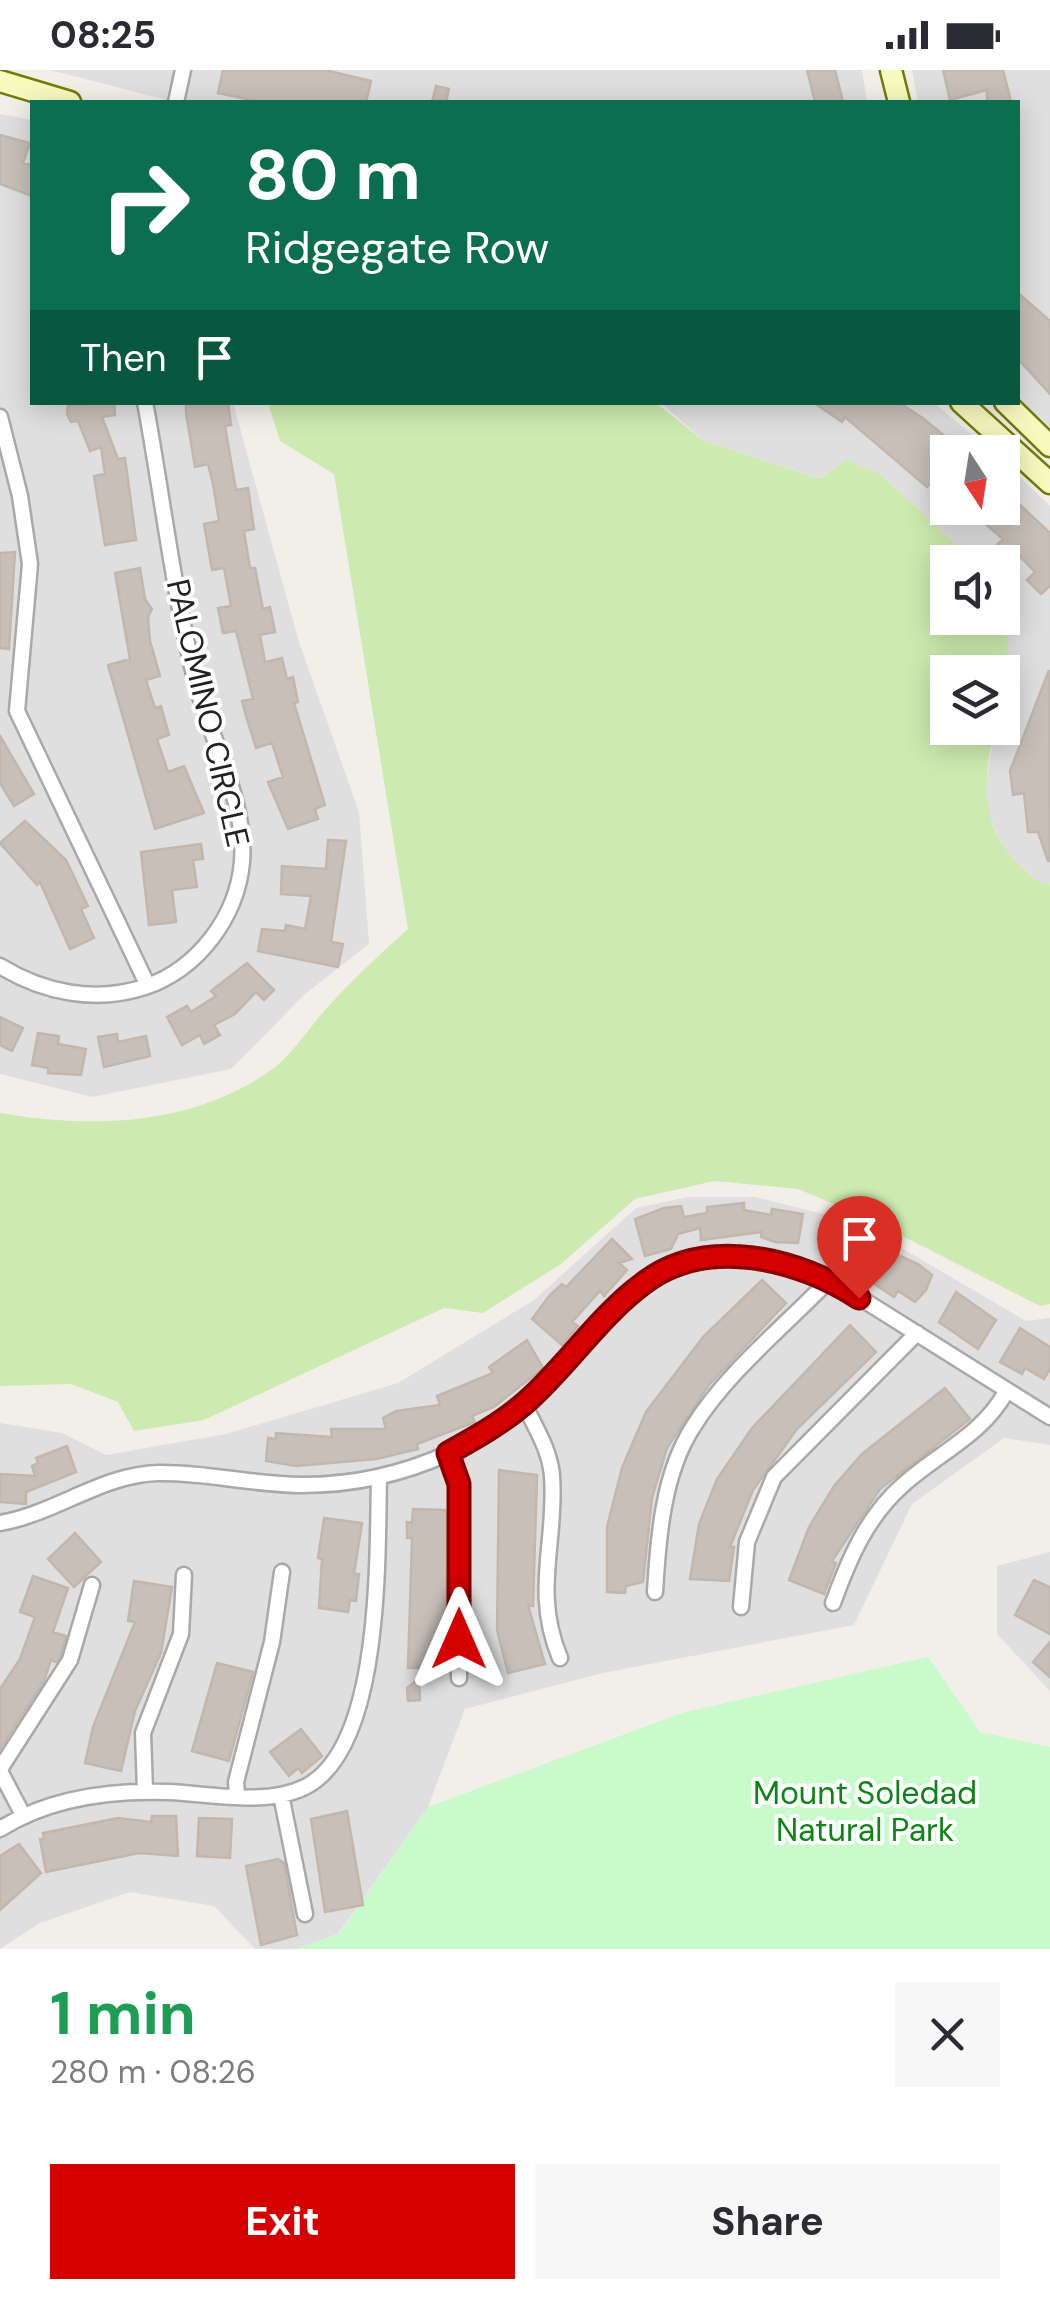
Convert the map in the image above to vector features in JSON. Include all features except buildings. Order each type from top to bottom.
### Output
[{"type":"main road","points":[[891,70],[898,100]]},
{"type":"main road","points":[[0,81],[63,100]]},
{"type":"main road","points":[[964,405],[1050,483]]},
{"type":"main road","points":[[1009,405],[1050,446]]},
{"type":"street","points":[[176,100],[184,70]]},
{"type":"street","name":"PALOMINO CIRCLE","points":[[146,405],[194,679],[242,843],[239,880],[218,930],[180,969],[148,986]]},
{"type":"street","points":[[0,418],[20,496],[30,564],[17,711],[148,986],[111,994],[73,994],[36,984],[0,966]]},
{"type":"street","points":[[0,1523],[34,1518],[116,1481],[156,1473],[302,1485],[379,1478],[448,1453],[524,1404],[644,1283],[669,1269],[724,1256],[750,1257],[806,1269],[830,1280],[1050,1417]]},
{"type":"street","points":[[655,1592],[657,1543],[675,1467],[690,1430],[710,1404],[830,1280]]},
{"type":"street","points":[[741,1607],[747,1542],[774,1477],[917,1333]]},
{"type":"street","points":[[833,1604],[850,1556],[880,1508],[932,1461],[970,1438],[992,1417],[1006,1392]]},
{"type":"street","points":[[524,1404],[546,1448],[552,1476],[543,1596],[549,1633],[560,1658]]},
{"type":"street","points":[[448,1453],[459,1484],[459,1678]]},
{"type":"street","points":[[0,1829],[23,1815],[118,1792],[281,1795],[308,1786],[339,1755],[359,1705],[375,1597],[379,1478]]},
{"type":"street","points":[[236,1795],[272,1642],[282,1572]]},
{"type":"street","points":[[144,1791],[143,1733],[181,1634],[184,1575]]},
{"type":"street","points":[[23,1815],[0,1770],[70,1660],[92,1585]]},
{"type":"street","points":[[281,1795],[305,1914]]},
{"type":"shaded area","points":[[51,70],[862,70],[867,100],[166,100]]},
{"type":"shaded area","points":[[912,70],[1050,70],[1050,427],[1020,400],[1020,100],[918,100]]},
{"type":"shaded area","points":[[0,114],[30,120],[30,405],[234,405],[299,642],[359,812],[369,944],[305,994],[231,1069],[92,1097],[0,1074]]},
{"type":"shaded area","points":[[663,405],[936,405],[973,435],[930,435],[930,520],[880,474],[822,479],[704,441]]},
{"type":"shaded area","points":[[1020,477],[1050,506],[1050,885],[1039,883],[1003,849],[983,801],[992,745],[1020,745],[1020,655],[1007,655],[1006,635],[1020,635],[1020,545],[957,545],[935,525],[1020,525]]},
{"type":"shaded area","points":[[688,1197],[755,1197],[827,1215],[893,1243],[1026,1321],[1050,1318],[1050,1445],[1004,1438],[912,1504],[854,1625],[603,1673],[465,1709],[428,1807],[338,1934],[296,1949],[255,1949],[214,1906],[130,1892],[40,1923],[0,1949],[0,1423],[62,1433],[106,1455],[226,1434],[398,1383],[534,1300],[636,1208]]},
{"type":"shaded area","points":[[1050,1552],[1050,1691],[997,1634],[997,1566]]},
{"type":"green space","points":[[269,405],[659,405],[704,441],[821,479],[846,460],[880,474],[930,520],[930,525],[935,525],[957,545],[930,545],[930,635],[1007,635],[1008,655],[930,655],[930,745],[992,745],[987,800],[996,833],[1033,878],[1050,885],[1050,1304],[1040,1306],[865,1217],[798,1189],[714,1181],[635,1199],[561,1264],[483,1313],[444,1308],[204,1420],[134,1431],[118,1402],[71,1384],[0,1386],[0,1113],[106,1121],[177,1112],[211,1102],[281,1062],[345,989],[408,929],[334,474],[280,441]]},
{"type":"green space","name":"Mount Soledad Natural Park","points":[[928,1657],[980,1732],[1050,1747],[1050,1949],[296,1949],[339,1934],[428,1807],[682,1713]]},
{"type":"route","points":[[459,1639],[459,1484],[448,1453],[524,1404],[644,1283],[669,1269],[724,1256],[750,1257],[806,1269],[859,1298]]}]
